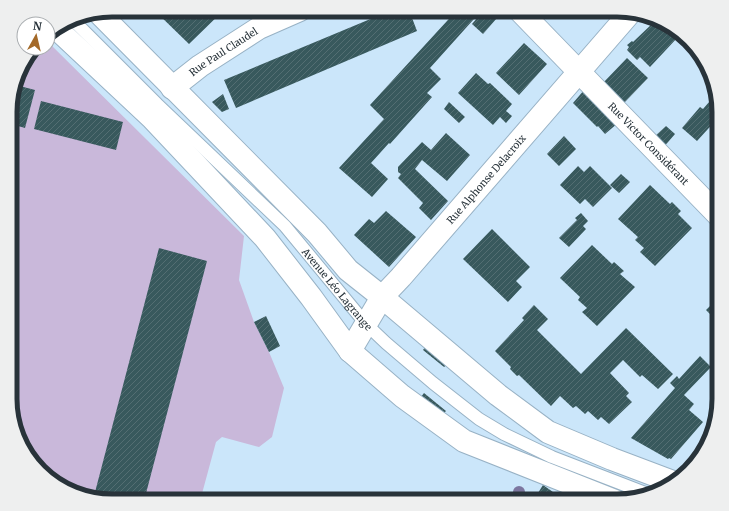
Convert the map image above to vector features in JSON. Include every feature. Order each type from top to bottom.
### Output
[{"type":"main road","name":"Rue Paul Claudel","points":[[172,88],[200,66],[259,28],[284,17]]},
{"type":"main road","points":[[526,17],[578,71]]},
{"type":"main road","name":"Rue Alphonse Delacroix","points":[[350,351],[382,297],[626,17]]},
{"type":"main road","name":"Avenue Léo Lagrange","points":[[104,18],[317,233],[348,270],[498,395],[548,432],[612,459],[667,480]]},
{"type":"main road","points":[[61,33],[152,118],[265,238],[311,297],[350,351],[402,396],[464,441],[597,494]]},
{"type":"main road","name":"Rue Victor Considérant","points":[[578,71],[712,209]]},
{"type":"lane","name":"Avenue Léo Lagrange","points":[[76,24],[157,104],[285,226],[366,324],[386,343],[479,419],[504,434],[552,457],[640,491]]},
{"type":"shaded area","points":[[56,50],[244,236],[239,280],[254,322],[269,352],[284,388],[272,437],[259,447],[222,437],[216,442],[202,494],[106,494],[82,489],[70,484],[49,470],[37,457],[24,435],[17,405],[17,112],[20,88],[24,76],[35,56],[56,56]]},
{"type":"building","points":[[161,17],[217,17],[189,44]]},
{"type":"building","points":[[375,17],[412,17],[417,31],[236,108],[224,80]]},
{"type":"building","points":[[451,17],[476,17],[430,68],[441,79],[427,93],[432,97],[371,163],[388,179],[372,197],[339,168],[384,119],[370,105]]},
{"type":"building","points":[[478,17],[498,17],[483,34],[472,24]]},
{"type":"building","points":[[652,24],[677,38],[650,67],[640,57],[637,60],[627,50],[629,47],[627,45],[632,41],[633,42]]},
{"type":"building","points":[[524,43],[547,64],[519,95],[496,73]]},
{"type":"building","points":[[627,58],[648,78],[624,103],[603,83]]},
{"type":"building","points":[[476,73],[488,84],[490,83],[512,104],[506,111],[512,116],[506,123],[500,117],[493,125],[458,93]]},
{"type":"building","points":[[21,86],[35,90],[25,128],[17,126],[18,100]]},
{"type":"building","points":[[585,89],[618,123],[605,134],[573,103]]},
{"type":"building","points":[[223,94],[229,109],[222,112],[212,102]]},
{"type":"building","points":[[711,100],[712,125],[697,141],[682,128],[700,107],[703,109]]},
{"type":"building","points":[[41,101],[123,122],[116,150],[34,129]]},
{"type":"building","points":[[449,102],[465,117],[459,123],[444,109]]},
{"type":"building","points":[[666,126],[675,134],[663,148],[653,138]]},
{"type":"building","points":[[446,133],[470,155],[447,181],[422,160],[415,169],[448,201],[431,220],[419,208],[423,203],[398,178],[401,174],[398,172],[398,167],[422,142],[431,150]]},
{"type":"building","points":[[564,136],[576,149],[559,166],[547,154]]},
{"type":"building","points":[[578,166],[584,172],[590,166],[612,188],[593,207],[585,199],[580,204],[560,185]]},
{"type":"building","points":[[621,174],[630,182],[619,193],[610,185]]},
{"type":"building","points":[[650,185],[670,204],[672,202],[681,211],[678,214],[692,228],[655,266],[640,252],[644,248],[635,240],[638,237],[618,219]]},
{"type":"building","points":[[386,211],[416,237],[389,267],[354,235],[369,219],[374,223]]},
{"type":"building","points":[[581,213],[588,221],[583,226],[586,229],[569,247],[559,238],[577,220],[575,218]]},
{"type":"building","points":[[492,229],[530,267],[516,281],[522,287],[508,302],[463,259]]},
{"type":"building","points":[[592,245],[612,264],[614,262],[624,271],[620,274],[635,287],[597,326],[582,312],[587,308],[578,300],[580,297],[560,278]]},
{"type":"building","points":[[159,248],[207,261],[146,494],[106,494],[95,492]]},
{"type":"building","points":[[712,304],[712,316],[706,310]]},
{"type":"building","points":[[534,305],[548,319],[537,330],[581,374],[626,328],[673,374],[658,389],[642,375],[640,377],[623,360],[610,373],[629,393],[626,396],[632,402],[609,424],[601,417],[598,420],[588,411],[585,414],[576,406],[573,408],[560,396],[551,406],[519,375],[517,376],[510,369],[511,367],[495,351],[524,320],[522,318]]},
{"type":"building","points":[[266,316],[280,346],[269,352],[254,322]]},
{"type":"building","points":[[426,346],[448,364],[444,367],[423,350]]},
{"type":"building","points":[[700,356],[711,367],[684,395],[694,404],[689,410],[703,422],[671,459],[668,459],[631,438],[675,388],[670,383],[677,376],[679,379]]},
{"type":"building","points":[[424,393],[446,411],[442,415],[421,397]]},
{"type":"building","points":[[543,485],[556,494],[537,494]]}]
